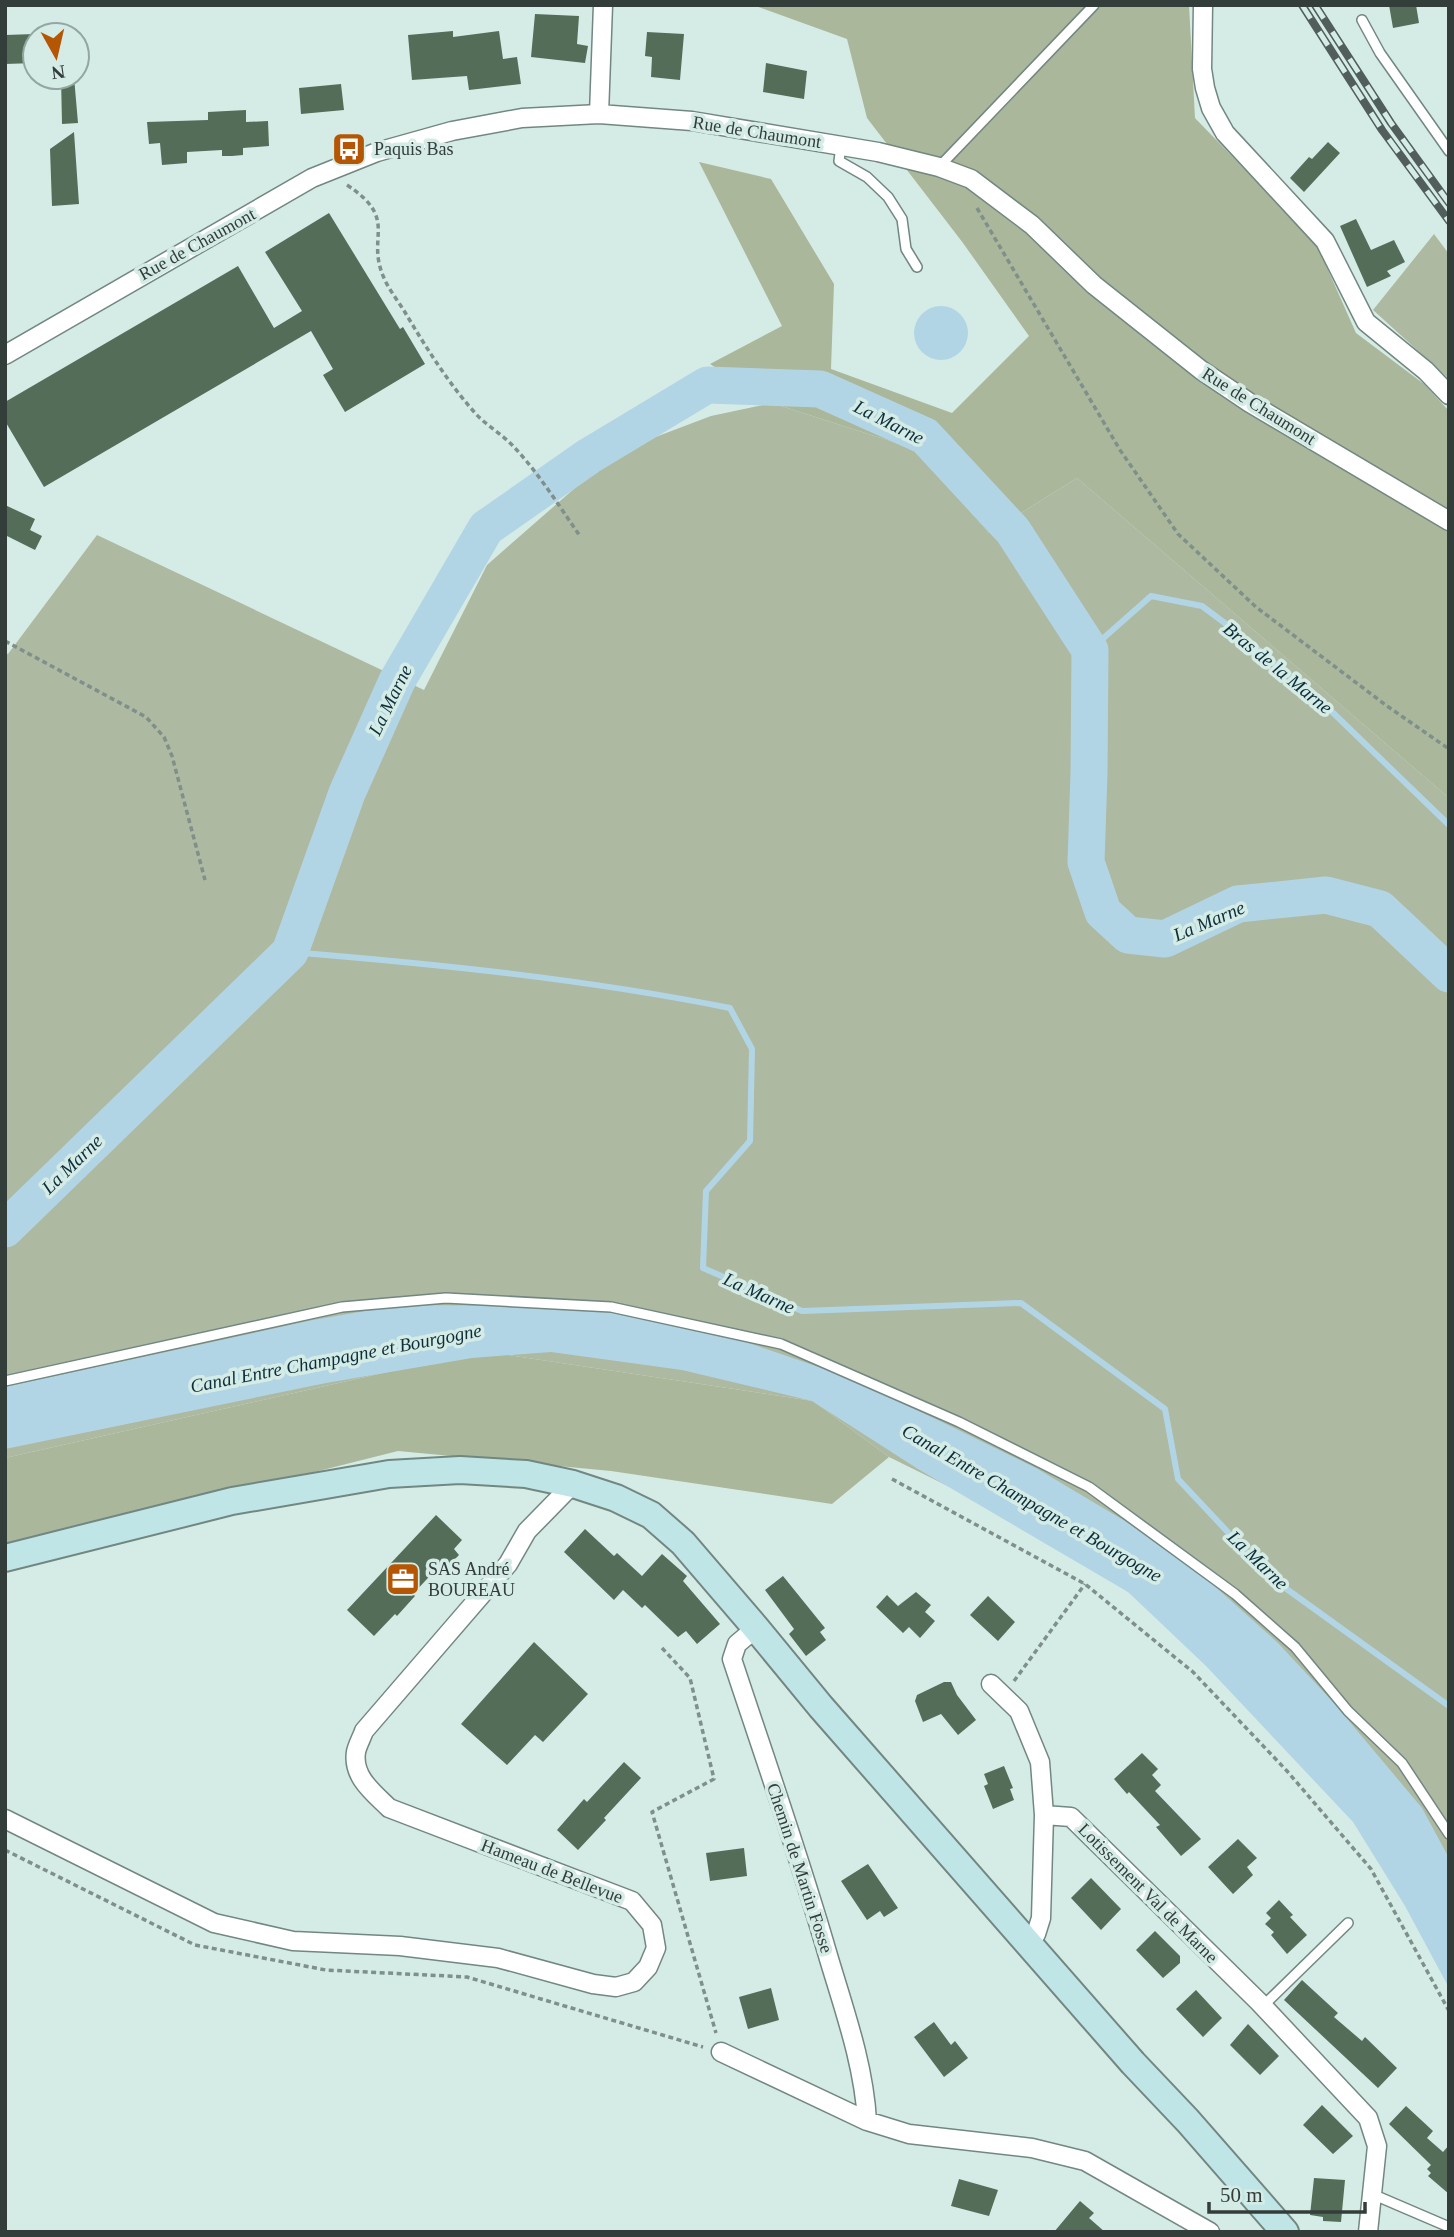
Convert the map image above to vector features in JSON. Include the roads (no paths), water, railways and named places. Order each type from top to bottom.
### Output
[{"type":"street","points":[[598,114],[603,5]]},
{"type":"street","points":[[1203,5],[1202,69],[1205,88],[1211,108],[1225,133],[1325,241],[1367,322],[1426,371],[1449,395]]},
{"type":"street","name":"Rue de Chaumont","points":[[5,355],[312,178],[395,146],[452,131],[522,118],[598,114],[692,121],[877,152],[959,173],[990,192],[1032,225],[1094,285],[1201,370],[1250,403],[1449,521]]},
{"type":"street","points":[[5,1558],[232,1501],[389,1474],[460,1470],[526,1474],[573,1484],[616,1498],[651,1515],[683,1543],[821,1707],[1285,2232]]},
{"type":"street","name":"Hameau de Bellevue","points":[[5,1819],[214,1923],[293,1941],[400,1946],[498,1958],[593,1984],[617,1987],[634,1982],[648,1967],[656,1948],[652,1925],[632,1901],[389,1808],[358,1774],[356,1752],[364,1731],[508,1564],[527,1531],[573,1484]]},
{"type":"street","name":"Chemin de Martin Fosse","points":[[756,1628],[737,1644],[732,1659],[798,1859],[848,2023],[865,2094],[867,2121]]},
{"type":"street","points":[[997,1690],[1019,1711],[1040,1762],[1044,1815],[1041,1918],[1036,1934],[1027,1942]]},
{"type":"street","name":"Lotissement Val de Marne","points":[[1044,1815],[1071,1817],[1261,2004],[1368,2118],[1377,2146],[1368,2232]]},
{"type":"street","points":[[721,2052],[867,2121],[909,2134],[1032,2148],[1085,2161],[1210,2232]]},
{"type":"lane","points":[[939,167],[1094,5]]},
{"type":"lane","points":[[1363,20],[1380,53],[1449,151]]},
{"type":"lane","points":[[841,146],[839,161],[867,177],[888,197],[902,219],[906,249],[918,267]]},
{"type":"lane","points":[[5,1381],[342,1307],[446,1298],[611,1307],[781,1344],[959,1422],[1089,1487],[1235,1594],[1295,1647],[1348,1711],[1402,1763],[1449,1834]]},
{"type":"lane","points":[[1261,2004],[1348,1923]]},
{"type":"lane","points":[[1372,2194],[1449,2227]]},
{"type":"water","points":[[941,306],[960,314],[968,333],[960,352],[941,360],[922,352],[914,333],[922,314]]},
{"type":"water","name":"Canal Entre Champagne et Bourgogne","points":[[400,1305],[535,1306],[622,1312],[671,1321],[749,1343],[842,1375],[942,1422],[1036,1468],[1130,1524],[1210,1582],[1278,1643],[1333,1702],[1422,1808],[1449,1858],[1449,1988],[1405,1906],[1353,1822],[1206,1666],[1128,1592],[918,1469],[812,1401],[682,1370],[551,1352],[472,1358],[326,1383],[5,1449],[5,1387],[313,1320]]},
{"type":"waterway","name":"La Marne","points":[[5,1229],[290,952],[347,793],[397,681],[486,528],[589,456],[707,385],[820,389],[925,436],[1013,531],[1090,650],[1086,862],[1103,912],[1128,935],[1165,939],[1238,904],[1326,895],[1380,909],[1449,974]]},
{"type":"waterway","name":"Bras de la Marne","points":[[1090,650],[1151,596],[1202,606],[1326,706],[1449,825]]},
{"type":"waterway","name":"La Marne","points":[[290,952],[511,974],[730,1008],[752,1049],[750,1141],[706,1191],[703,1268],[802,1311],[1021,1303],[1165,1409],[1178,1479],[1270,1577],[1449,1706]]},
{"type":"railway","points":[[1302,5],[1382,130],[1449,221]]},
{"type":"railway","points":[[1315,5],[1391,123],[1449,203]]},
{"type":"place","name":"Paquis Bas","points":[[349,149]]},
{"type":"place","name":"SAS André BOUREAU","points":[[403,1579]]}]
